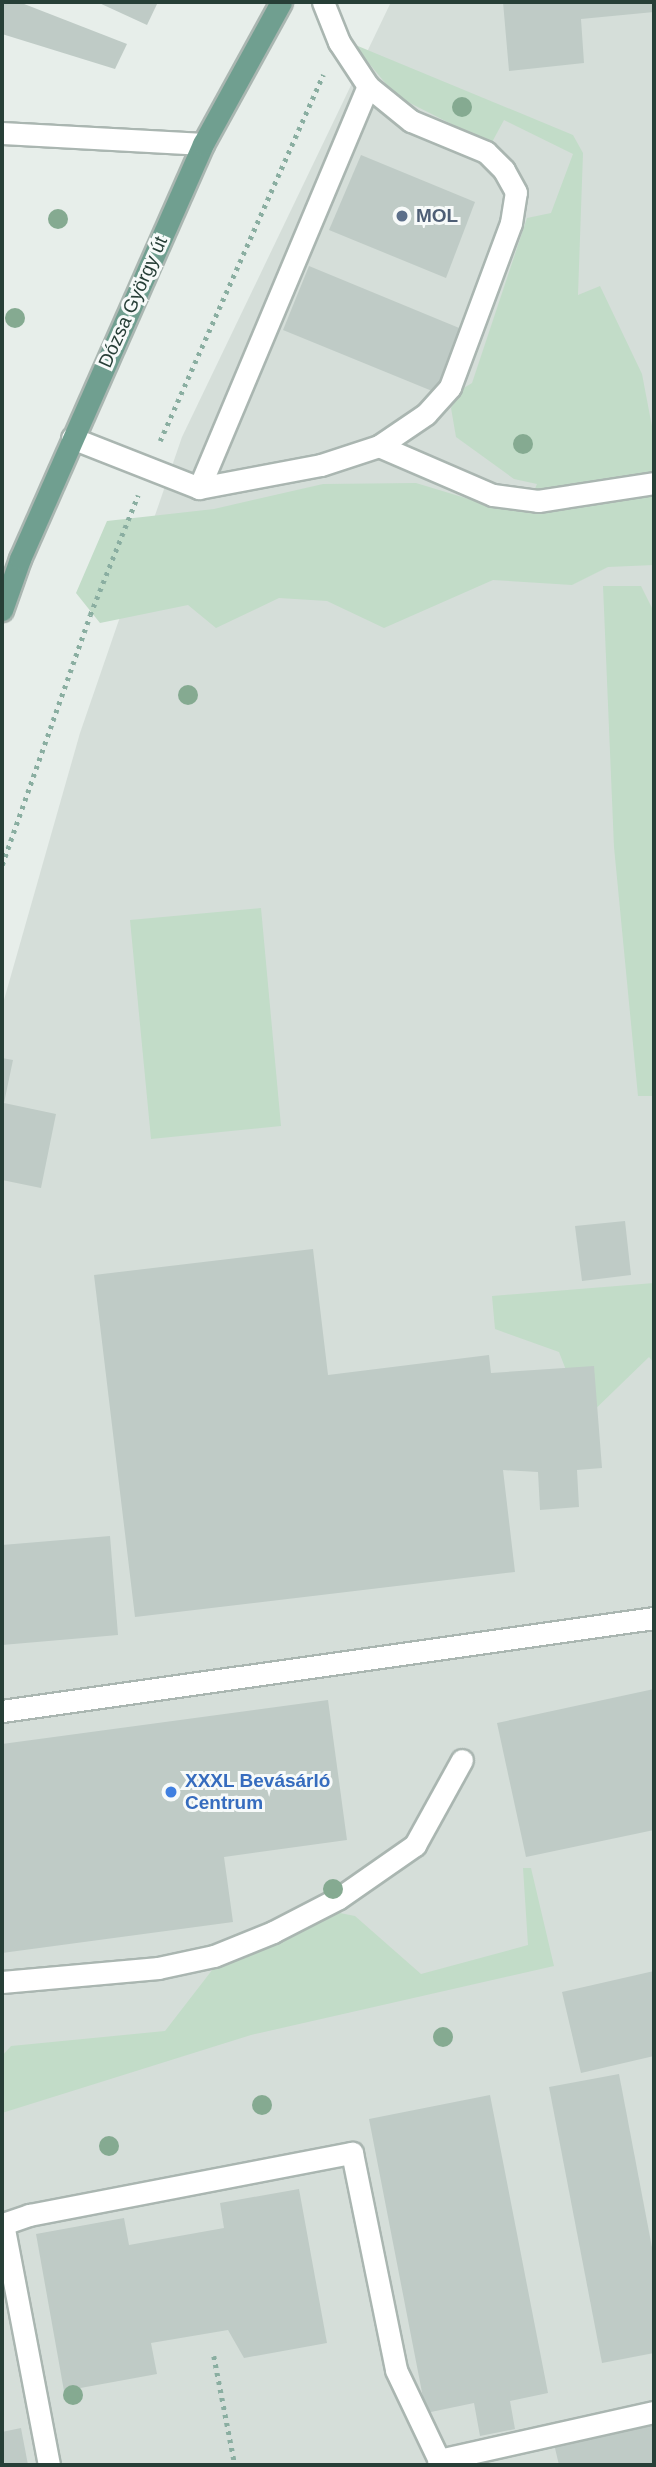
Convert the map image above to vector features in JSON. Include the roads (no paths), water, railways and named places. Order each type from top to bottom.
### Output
[{"type":"main road","name":"Dózsa György út","points":[[2,610],[72,438],[203,144],[281,2]]},
{"type":"street","points":[[72,438],[148,471],[199,488],[321,465],[379,446],[426,414],[450,387],[511,223],[516,192],[504,170],[486,152],[411,121],[368,86],[339,42],[323,2]]},
{"type":"street","points":[[199,488],[368,86]]},
{"type":"street","points":[[2,132],[203,144]]},
{"type":"street","points":[[379,446],[493,495],[538,501],[654,483]]},
{"type":"street","points":[[2,1711],[654,1618]]},
{"type":"street","points":[[2,1982],[158,1968],[214,1956],[273,1931],[339,1898],[415,1845],[462,1760]]},
{"type":"street","points":[[49,2465],[3,2224],[29,2215],[352,2153],[396,2370],[438,2463],[654,2412]]},
{"type":"place","name":"MOL","points":[[402,216]]},
{"type":"place","name":"XXXL Bevásárló Centrum","points":[[171,1792]]}]
